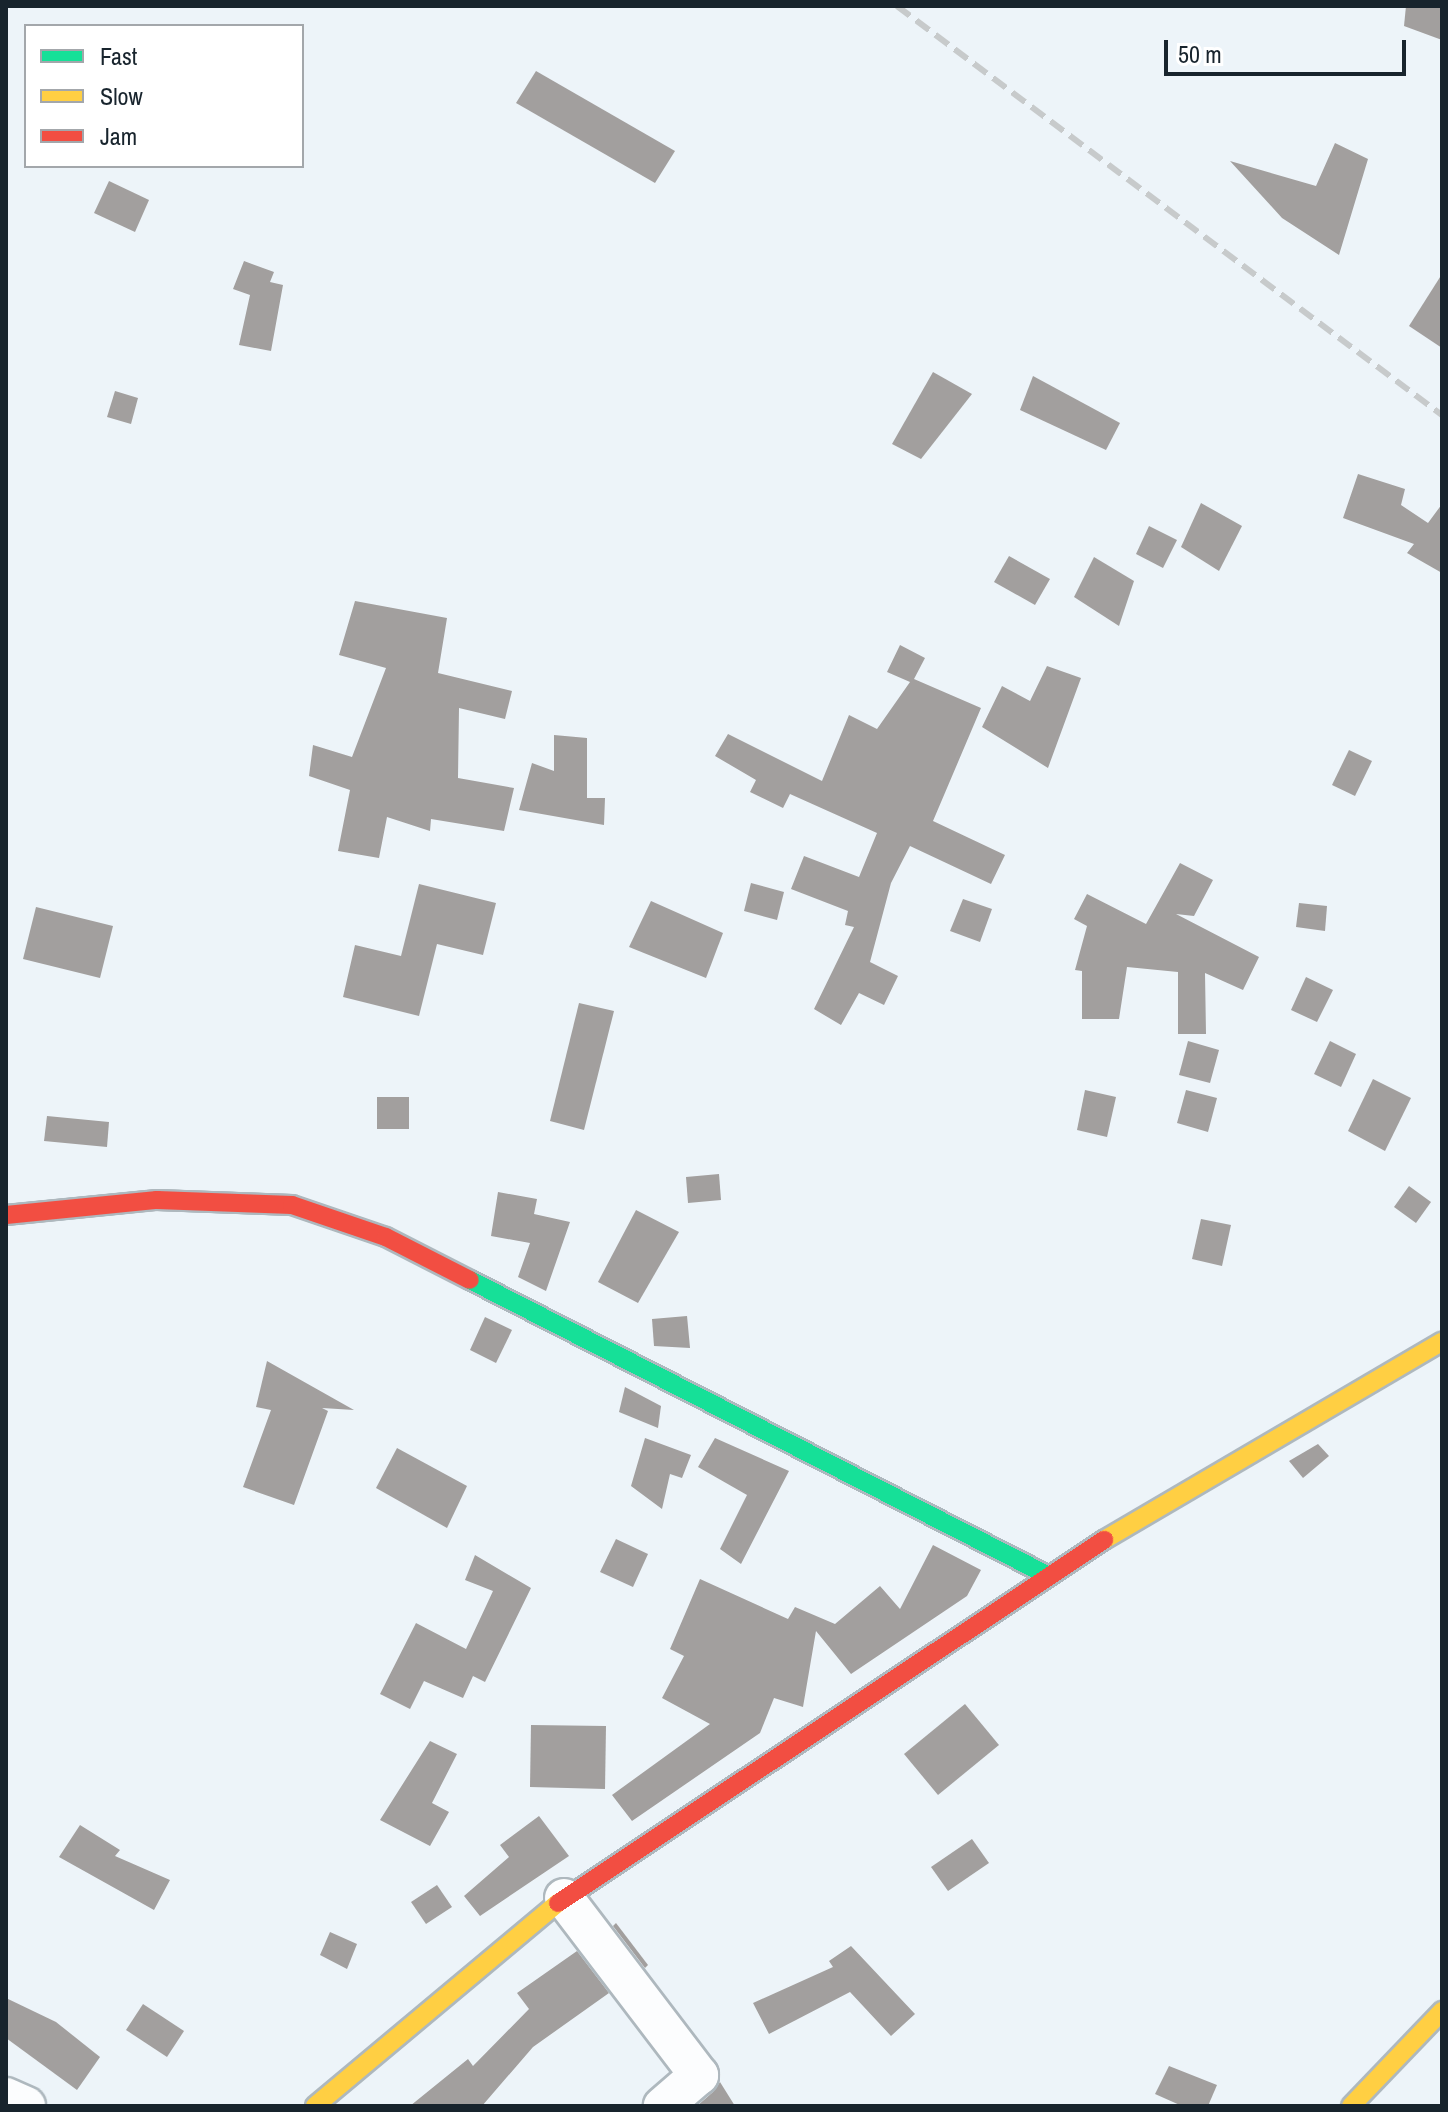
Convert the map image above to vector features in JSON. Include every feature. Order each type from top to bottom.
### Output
[{"type":"street","points":[[6,1215],[157,1200],[292,1205],[386,1237],[1045,1574]]},
{"type":"street","points":[[315,2106],[564,1898],[1045,1574],[1442,1342]]},
{"type":"street","points":[[564,1898],[699,2075],[663,2106]]},
{"type":"street","points":[[1351,2106],[1442,2011]]},
{"type":"street","points":[[6,2097],[26,2106]]},
{"type":"building","points":[[1406,6],[1442,6],[1442,40],[1404,26]]},
{"type":"building","points":[[536,71],[675,151],[655,183],[516,103]]},
{"type":"building","points":[[1335,143],[1368,159],[1339,255],[1282,218],[1230,161],[1316,186]]},
{"type":"building","points":[[109,181],[149,200],[135,232],[94,213]]},
{"type":"building","points":[[244,261],[274,272],[270,282],[283,285],[271,351],[239,345],[250,295],[233,289]]},
{"type":"building","points":[[1442,274],[1442,348],[1409,326]]},
{"type":"building","points":[[933,372],[972,394],[921,459],[892,444]]},
{"type":"building","points":[[1033,376],[1120,423],[1106,450],[1020,410]]},
{"type":"building","points":[[115,391],[138,398],[131,424],[107,417]]},
{"type":"building","points":[[1358,474],[1405,489],[1401,505],[1428,523],[1442,504],[1442,573],[1407,553],[1414,544],[1343,518]]},
{"type":"building","points":[[1201,503],[1242,526],[1219,571],[1181,547]]},
{"type":"building","points":[[1149,526],[1177,540],[1163,568],[1136,554]]},
{"type":"building","points":[[1009,556],[1050,579],[1035,605],[994,582]]},
{"type":"building","points":[[1094,557],[1134,581],[1119,626],[1074,597]]},
{"type":"building","points":[[355,601],[447,618],[438,673],[512,691],[505,719],[459,708],[458,778],[514,788],[504,831],[431,819],[430,831],[387,817],[379,858],[338,851],[350,790],[309,776],[313,745],[352,757],[386,668],[339,655]]},
{"type":"building","points":[[900,645],[925,658],[914,679],[981,708],[933,821],[1005,855],[991,884],[910,846],[891,883],[870,962],[898,976],[884,1005],[859,993],[841,1025],[814,1009],[854,927],[845,925],[848,911],[791,889],[804,856],[859,877],[877,833],[790,794],[783,808],[750,792],[756,780],[715,756],[728,734],[822,781],[849,715],[877,729],[910,682],[887,672]]},
{"type":"building","points":[[1047,666],[1081,678],[1048,768],[982,727],[1002,686],[1030,701]]},
{"type":"building","points":[[554,735],[587,738],[587,798],[605,798],[604,825],[519,810],[532,763],[554,771]]},
{"type":"building","points":[[1349,750],[1372,761],[1355,796],[1332,785]]},
{"type":"building","points":[[1180,863],[1213,880],[1194,916],[1176,914],[1259,957],[1243,990],[1205,973],[1206,1034],[1178,1034],[1178,972],[1127,967],[1119,1019],[1082,1019],[1082,971],[1075,970],[1087,926],[1074,919],[1087,894],[1146,924]]},
{"type":"building","points":[[751,883],[784,892],[777,920],[744,911]]},
{"type":"building","points":[[419,884],[496,903],[483,955],[437,944],[419,1016],[343,997],[355,945],[401,956]]},
{"type":"building","points":[[963,899],[992,909],[980,942],[950,931]]},
{"type":"building","points":[[651,901],[723,933],[706,978],[629,947]]},
{"type":"building","points":[[1299,903],[1327,906],[1325,931],[1296,927]]},
{"type":"building","points":[[36,907],[113,926],[100,978],[23,959]]},
{"type":"building","points":[[1306,977],[1333,990],[1317,1022],[1291,1010]]},
{"type":"building","points":[[579,1003],[614,1011],[584,1130],[550,1121]]},
{"type":"building","points":[[1188,1041],[1219,1050],[1210,1083],[1179,1075]]},
{"type":"building","points":[[1330,1041],[1356,1054],[1341,1087],[1314,1074]]},
{"type":"building","points":[[1373,1079],[1411,1098],[1385,1151],[1348,1131]]},
{"type":"building","points":[[1085,1090],[1116,1097],[1107,1137],[1077,1130]]},
{"type":"building","points":[[1186,1090],[1217,1098],[1208,1132],[1177,1123]]},
{"type":"building","points":[[377,1097],[409,1097],[409,1129],[377,1129]]},
{"type":"building","points":[[47,1116],[109,1122],[107,1147],[44,1141]]},
{"type":"building","points":[[719,1174],[721,1200],[688,1203],[686,1177]]},
{"type":"building","points":[[1409,1186],[1431,1202],[1416,1223],[1394,1207]]},
{"type":"building","points":[[498,1192],[537,1199],[534,1214],[570,1222],[546,1291],[518,1277],[530,1243],[491,1236]]},
{"type":"building","points":[[636,1210],[679,1232],[638,1303],[598,1282]]},
{"type":"building","points":[[1201,1219],[1231,1225],[1222,1266],[1192,1259]]},
{"type":"building","points":[[687,1316],[690,1348],[654,1346],[652,1319]]},
{"type":"building","points":[[485,1317],[512,1330],[496,1363],[470,1350]]},
{"type":"building","points":[[267,1361],[354,1410],[322,1408],[328,1411],[294,1505],[243,1487],[271,1410],[256,1407]]},
{"type":"building","points":[[625,1387],[661,1406],[658,1428],[619,1412]]},
{"type":"building","points":[[645,1438],[691,1455],[682,1478],[670,1474],[662,1509],[631,1486]]},
{"type":"building","points":[[715,1438],[789,1471],[741,1564],[720,1549],[747,1495],[698,1467]]},
{"type":"building","points":[[1318,1444],[1329,1456],[1303,1478],[1289,1461]]},
{"type":"building","points":[[397,1448],[467,1486],[447,1528],[376,1488]]},
{"type":"building","points":[[616,1539],[648,1554],[633,1587],[600,1572]]},
{"type":"building","points":[[933,1545],[981,1570],[967,1596],[851,1674],[816,1631],[803,1707],[774,1698],[760,1733],[632,1821],[612,1795],[710,1724],[662,1698],[684,1656],[670,1649],[700,1579],[788,1619],[795,1607],[835,1624],[880,1586],[900,1609]]},
{"type":"building","points":[[475,1555],[531,1588],[485,1682],[473,1676],[463,1698],[424,1681],[410,1709],[380,1694],[416,1623],[466,1649],[493,1591],[465,1580]]},
{"type":"building","points":[[965,1704],[999,1745],[938,1795],[904,1754]]},
{"type":"building","points":[[531,1725],[606,1726],[605,1789],[530,1787]]},
{"type":"building","points":[[430,1741],[457,1754],[432,1803],[449,1812],[430,1846],[380,1820]]},
{"type":"building","points":[[539,1816],[569,1856],[480,1916],[464,1896],[509,1857],[500,1845]]},
{"type":"building","points":[[80,1825],[120,1850],[115,1856],[170,1880],[154,1910],[59,1857]]},
{"type":"building","points":[[972,1839],[989,1863],[948,1891],[931,1867]]},
{"type":"building","points":[[437,1885],[452,1907],[426,1924],[411,1902]]},
{"type":"building","points":[[616,1923],[648,1965],[645,1968],[613,1926]]},
{"type":"building","points":[[330,1932],[357,1944],[347,1969],[320,1955]]},
{"type":"building","points":[[851,1946],[915,2014],[891,2036],[850,1992],[769,2034],[753,2003],[833,1967],[829,1961]]},
{"type":"building","points":[[577,1951],[609,1993],[533,2047],[482,2106],[410,2106],[468,2059],[473,2066],[529,2009],[517,1993]]},
{"type":"building","points":[[6,1998],[56,2022],[100,2057],[77,2090],[6,2038]]},
{"type":"building","points":[[143,2004],[184,2031],[167,2057],[126,2030]]},
{"type":"building","points":[[1169,2066],[1217,2085],[1208,2106],[1182,2106],[1155,2094]]},
{"type":"building","points":[[720,2082],[735,2106],[697,2106],[713,2092]]},
{"type":"railway","points":[[897,6],[1442,415]]},
{"type":"traffic: fast","points":[[470,1280],[1045,1574]]},
{"type":"traffic: slow","points":[[1104,1540],[1442,1342]]},
{"type":"traffic: slow","points":[[315,2106],[558,1903]]},
{"type":"traffic: slow","points":[[1351,2106],[1442,2011]]},
{"type":"traffic: jam","points":[[6,1215],[157,1200],[292,1205],[386,1237],[470,1280]]},
{"type":"traffic: jam","points":[[558,1903],[1104,1540]]}]
